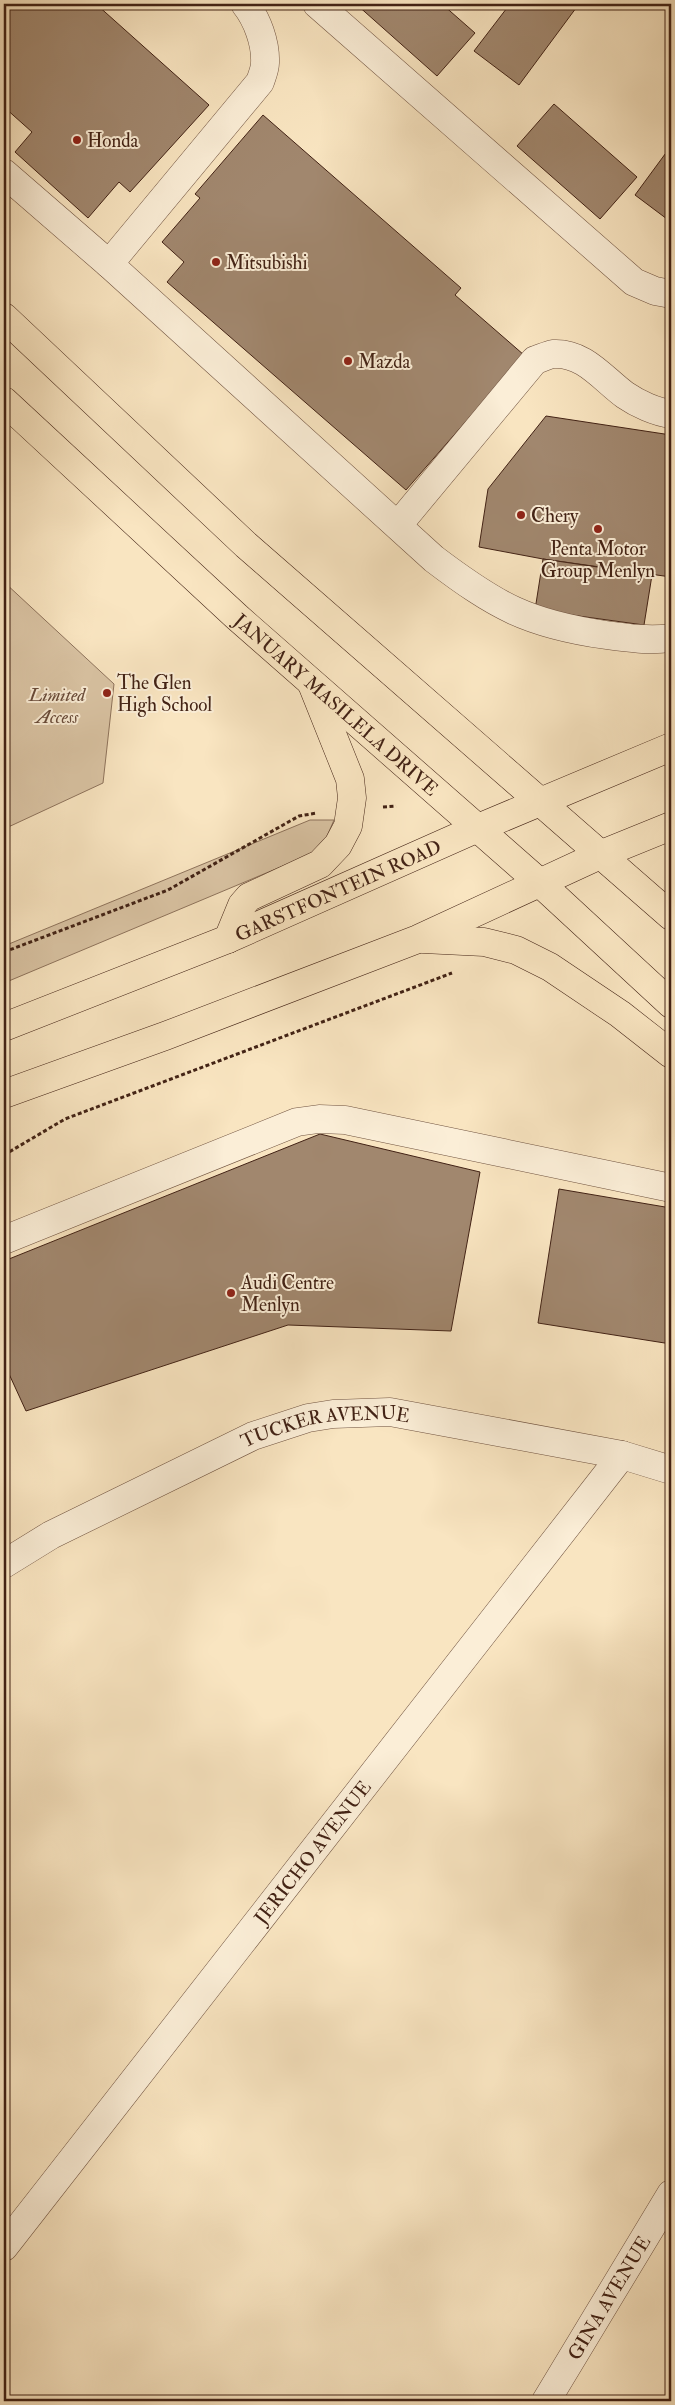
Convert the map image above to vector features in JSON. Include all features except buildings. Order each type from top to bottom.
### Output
[{"type":"main road","points":[[4,317],[246,545],[671,916]]},
{"type":"main road","name":"JANUARY MASILELA DRIVE","points":[[4,401],[237,618],[540,883],[671,1004]]},
{"type":"main road","points":[[228,939],[242,905],[249,897],[311,869],[330,855],[338,845],[348,826],[352,798],[350,779],[312,683]]},
{"type":"main road","name":"GARSTFONTEIN ROAD","points":[[4,1027],[228,939],[478,828],[671,747]]},
{"type":"main road","points":[[4,1094],[165,1036],[418,939],[602,854],[671,826]]},
{"type":"main road","points":[[418,939],[484,942],[516,950],[558,972],[620,1014],[671,1054]]},
{"type":"street","points":[[109,264],[260,82],[265,63],[262,38],[251,11],[245,4]]},
{"type":"street","points":[[317,4],[634,282],[655,291],[671,294]]},
{"type":"street","points":[[4,174],[109,264],[434,559],[476,591],[504,608],[532,620],[568,630],[625,637],[671,638]]},
{"type":"street","points":[[398,525],[535,360],[553,354],[578,358],[602,374],[625,394],[644,405],[671,414]]},
{"type":"street","points":[[4,1240],[297,1122],[320,1119],[345,1120],[671,1188]]},
{"type":"street","name":"TUCKER AVENUE","points":[[4,1564],[51,1535],[168,1476],[253,1436],[308,1418],[365,1411],[390,1412],[622,1455],[671,1470]]},
{"type":"street","name":"JERICHO AVENUE","points":[[4,2247],[622,1455]]},
{"type":"street","name":"GINA AVENUE","points":[[546,2401],[671,2194]]},
{"type":"path","points":[[4,952],[168,890],[298,816],[396,806]]},
{"type":"path","points":[[4,1155],[65,1119],[460,970]]},
{"type":"green space","name":"Limited Access","points":[[4,582],[114,684],[103,783],[4,829]]},
{"type":"green space","points":[[310,820],[334,820],[321,850],[4,983],[4,946]]},
{"type":"place","name":"Honda","points":[[77,140]]},
{"type":"place","name":"Mitsubishi","points":[[216,262]]},
{"type":"place","name":"Mazda","points":[[348,361]]},
{"type":"place","name":"Chery","points":[[521,515]]},
{"type":"place","name":"Penta Motor Group Menlyn","points":[[598,529]]},
{"type":"place","name":"The Glen High School","points":[[107,693]]},
{"type":"place","name":"Audi Centre Menlyn","points":[[231,1293]]}]
